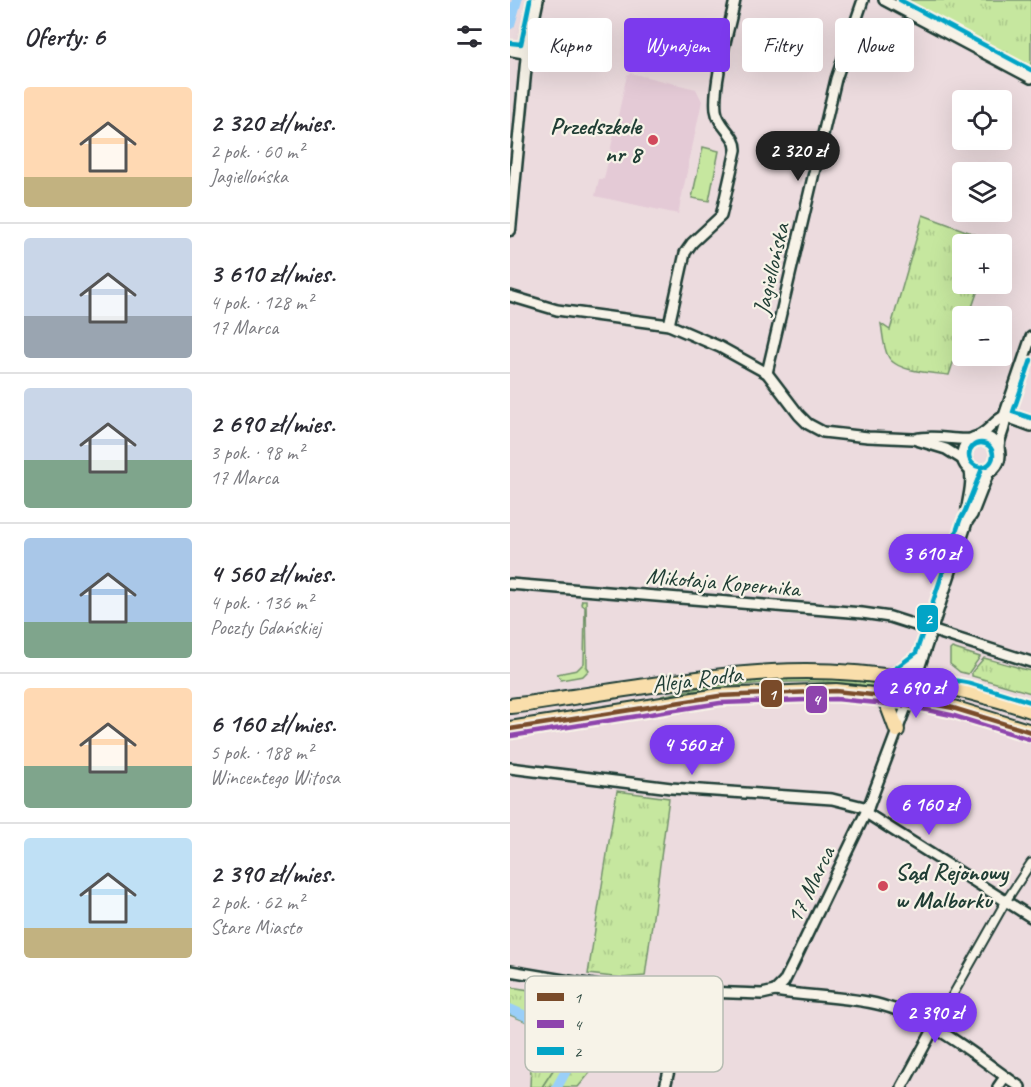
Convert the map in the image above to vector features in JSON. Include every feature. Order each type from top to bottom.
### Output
[{"type":"main road","name":"Aleja Rodła","points":[[510,706],[724,676],[823,671],[915,680],[968,690],[1031,710]]},
{"type":"main road","name":"Aleja Rodła","points":[[510,729],[719,696],[836,691],[909,699],[953,708],[1031,732]]},
{"type":"main road","points":[[880,695],[888,706],[897,730]]},
{"type":"street","points":[[510,230],[527,53],[538,0]]},
{"type":"street","points":[[669,325],[685,253],[692,243],[721,216],[736,150],[735,142],[718,120],[716,102],[735,0]]},
{"type":"street","name":"Jagiellońska","points":[[767,373],[836,79],[863,0]]},
{"type":"street","points":[[884,0],[1031,78]]},
{"type":"street","points":[[510,50],[527,53]]},
{"type":"street","points":[[510,296],[557,310],[669,325],[720,347],[767,373],[799,415],[808,424],[824,432],[913,439],[946,449],[962,459],[970,471],[982,475],[988,474],[998,466],[999,439],[1006,425],[1004,416],[1028,353],[1031,337]]},
{"type":"street","points":[[962,459],[964,447],[986,432],[996,419],[1004,416],[1031,426]]},
{"type":"street","points":[[913,439],[925,436],[962,440],[990,438],[999,448]]},
{"type":"street","name":"17 Marca","points":[[967,522],[966,515],[972,485],[970,471]]},
{"type":"street","name":"17 Marca","points":[[775,991],[784,982],[867,811],[909,699],[967,522],[988,474]]},
{"type":"street","name":"Mikołaja Kopernika","points":[[510,584],[890,617],[1031,662]]},
{"type":"street","points":[[897,677],[922,657]]},
{"type":"street","points":[[510,768],[671,788],[832,799],[867,811],[1031,917]]},
{"type":"street","points":[[902,1087],[1006,901],[1031,863]]},
{"type":"street","points":[[510,971],[541,976]]},
{"type":"street","points":[[723,993],[762,994],[775,991],[865,1002],[898,1011],[934,1028],[1020,1087]]},
{"type":"street","points":[[664,1087],[668,1072]]},
{"type":"street","points":[[998,1087],[1005,1077]]},
{"type":"shaded area","name":"Przedszkole nr 8","points":[[630,73],[696,89],[702,101],[678,214],[595,196],[599,179],[604,179],[627,75]]},
{"type":"green space","points":[[903,0],[1031,0],[1031,70]]},
{"type":"green space","points":[[703,147],[719,151],[709,201],[692,198]]},
{"type":"green space","points":[[923,215],[974,234],[952,234],[952,294],[977,294],[972,306],[952,306],[952,366],[949,375],[906,369],[892,361],[885,349],[881,324],[890,330]]},
{"type":"green space","points":[[582,600],[586,600],[587,667],[589,670],[583,676],[561,680],[557,674],[577,670],[584,663],[585,607],[581,604]]},
{"type":"green space","points":[[952,648],[980,657],[968,674],[960,672],[950,664]]},
{"type":"green space","points":[[984,658],[1031,671],[1031,693],[972,676],[972,672]]},
{"type":"green space","points":[[787,678],[883,683],[893,690],[835,682],[777,682],[661,696],[722,683]]},
{"type":"green space","points":[[617,791],[669,798],[645,976],[588,974]]},
{"type":"green space","points":[[510,987],[525,989],[525,1021],[510,1015]]},
{"type":"green space","points":[[531,1072],[552,1072],[542,1087],[530,1087]]},
{"type":"green space","points":[[552,1072],[590,1072],[578,1087],[542,1087]]},
{"type":"waterway","points":[[510,24],[517,0]]},
{"type":"waterway","points":[[510,1009],[525,1016]]},
{"type":"waterway","points":[[557,1087],[565,1072]]},
{"type":"transit line","name":"2","points":[[511,43],[521,44],[530,0]]},
{"type":"transit line","name":"2","points":[[900,0],[1031,70]]},
{"type":"transit line","name":"2","points":[[1031,360],[1013,412],[1031,418]]},
{"type":"transit line","name":"2","points":[[981,443],[989,447],[993,455],[989,463],[981,467],[973,463],[969,455],[973,447],[981,443]]},
{"type":"transit line","name":"2","points":[[892,671],[916,653],[960,520],[981,471]]},
{"type":"transit line","name":"2","points":[[898,670],[969,683],[1031,702]]},
{"type":"transit line","name":"1","points":[[510,729],[719,696],[836,691],[909,699],[953,708],[1031,732]]},
{"type":"transit line","name":"4","points":[[511,736],[720,703],[836,699],[908,706],[951,715],[1029,739]]},
{"type":"place","name":"Przedszkole nr 8","points":[[653,140]]},
{"type":"place","name":"Sąd Rejonowy w Malborku","points":[[883,886]]}]
